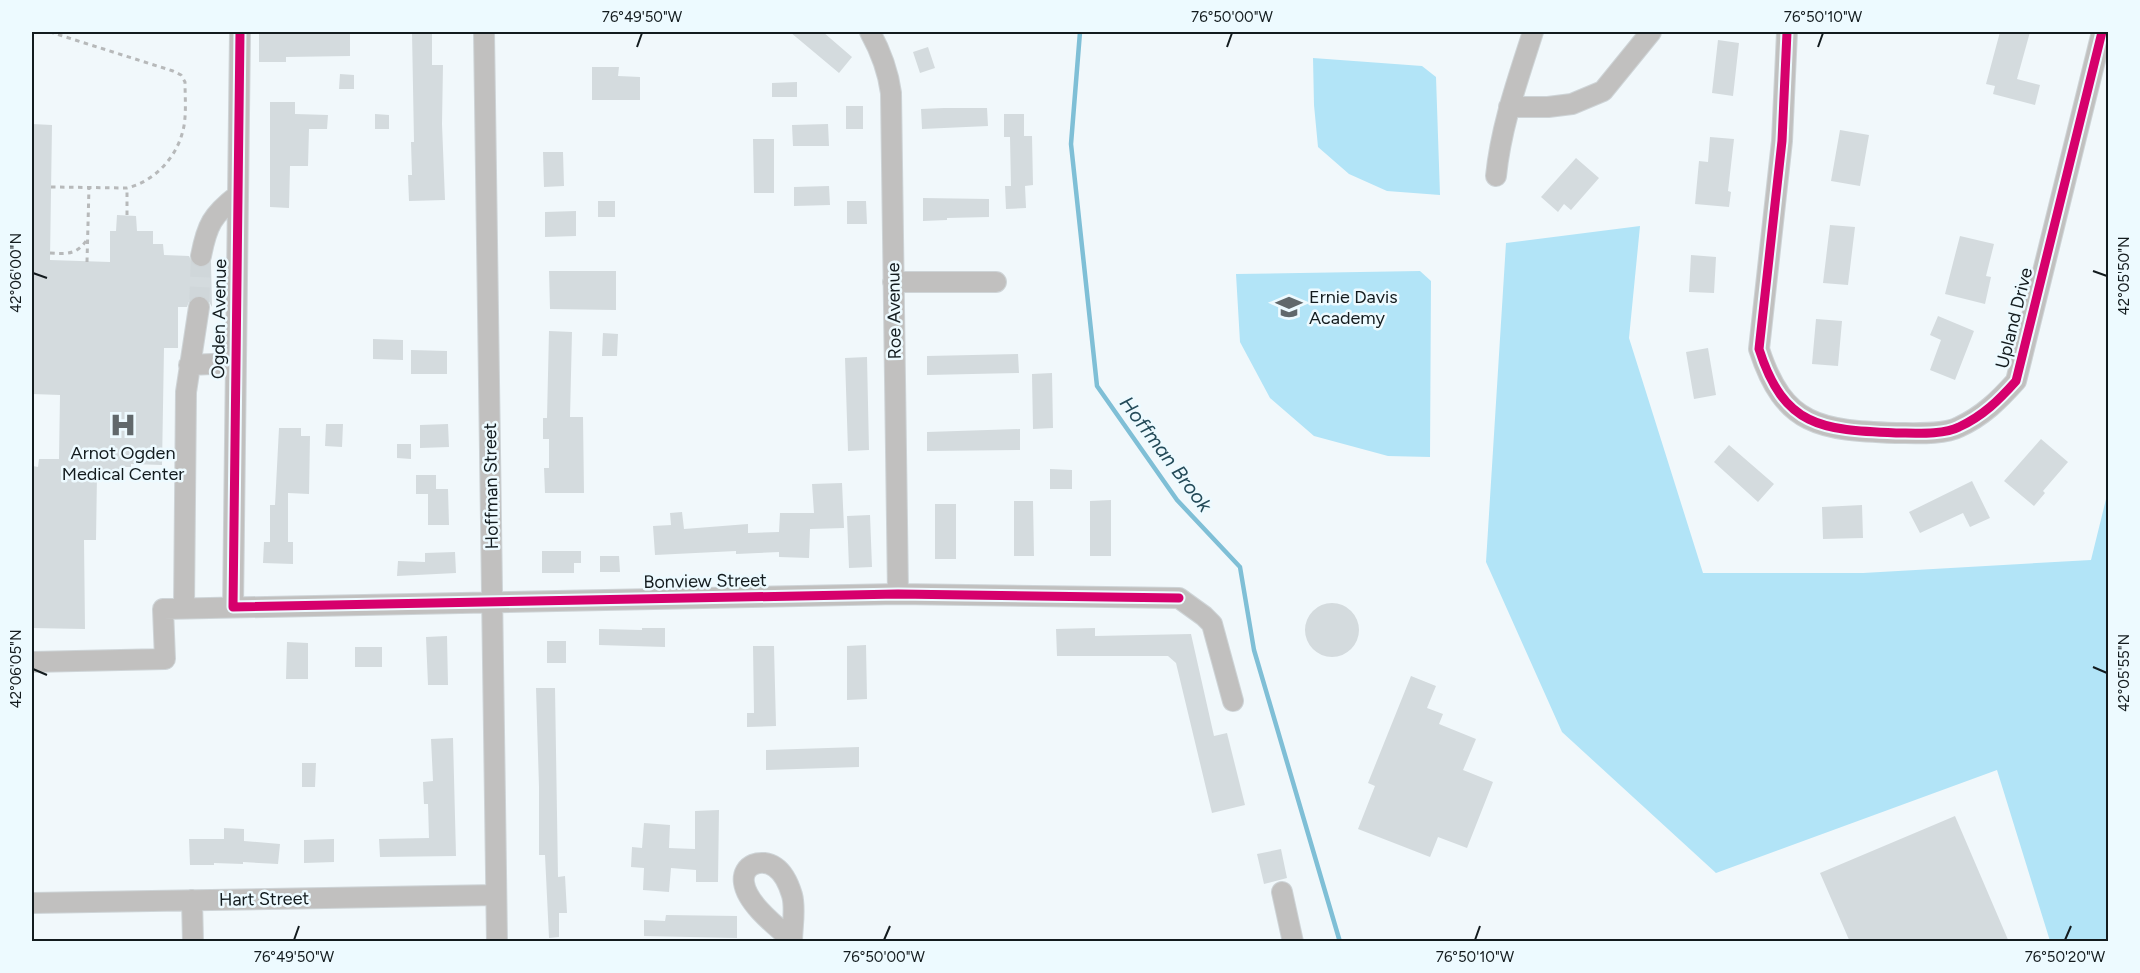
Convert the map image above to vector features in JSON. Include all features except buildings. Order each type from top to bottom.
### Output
[{"type":"street","name":"Ogden Avenue","points":[[233,607],[240,32]]},
{"type":"street","name":"Hoffman Street","points":[[484,32],[497,942]]},
{"type":"street","name":"Roe Avenue","points":[[870,32],[882,52],[891,93],[898,594]]},
{"type":"street","points":[[1497,176],[1498,153],[1509,107],[1533,32]]},
{"type":"street","points":[[1509,107],[1548,107],[1572,104],[1603,91],[1651,32]]},
{"type":"street","name":"Upland Drive","points":[[1787,32],[1782,141],[1759,349],[1767,373],[1778,394],[1793,408],[1810,420],[1830,428],[1850,431],[1921,433],[1958,428],[1994,405],[2016,381],[2102,32]]},
{"type":"street","points":[[201,256],[205,235],[211,223],[219,210],[238,195]]},
{"type":"street","points":[[893,282],[996,282]]},
{"type":"street","points":[[32,662],[165,659],[163,609],[184,608],[186,392],[199,307]]},
{"type":"street","points":[[189,366],[235,363]]},
{"type":"street","name":"Bonview Street","points":[[184,608],[898,594],[1179,598],[1212,624],[1233,700]]},
{"type":"street","points":[[761,862],[776,867],[786,879],[793,897],[792,941],[760,911],[748,894],[744,883],[745,871],[752,863],[761,862]]},
{"type":"street","points":[[1282,892],[1293,942]]},
{"type":"street","name":"Hart Street","points":[[32,903],[496,895]]},
{"type":"street","points":[[192,900],[193,942]]},
{"type":"path","points":[[51,187],[128,188],[139,185],[162,169],[183,133],[185,82],[181,75],[173,71],[53,33]]},
{"type":"path","points":[[87,262],[89,188]]},
{"type":"path","points":[[127,215],[128,188]]},
{"type":"path","points":[[50,254],[77,252],[87,240]]},
{"type":"shaded area","points":[[1313,58],[1422,66],[1436,77],[1440,195],[1387,191],[1349,174],[1318,147]]},
{"type":"shaded area","points":[[1640,226],[1629,338],[1703,573],[1863,573],[2091,560],[2108,491],[2108,941],[2050,941],[1997,770],[1716,873],[1562,732],[1486,562],[1506,243]]},
{"type":"shaded area","points":[[1420,271],[1431,281],[1430,457],[1388,456],[1314,436],[1270,398],[1240,342],[1236,274]]},
{"type":"waterway","name":"Hoffman Brook","points":[[1080,32],[1071,144],[1097,386],[1177,500],[1240,567],[1254,650],[1340,942]]},
{"type":"tunnel","points":[[199,307],[201,256]]},
{"type":"cycle path","points":[[240,32],[233,607],[898,594],[1179,598]]},
{"type":"cycle path","points":[[1787,32],[1782,141],[1759,349],[1780,395],[1794,409],[1809,419],[1826,426],[1846,430],[1896,433],[1953,430],[1976,418],[2016,381],[2102,32]]},
{"type":"place","name":"Ernie Davis Academy","points":[[1289,307]]},
{"type":"place","name":"Arnot Ogden Medical Center","points":[[123,425]]}]
